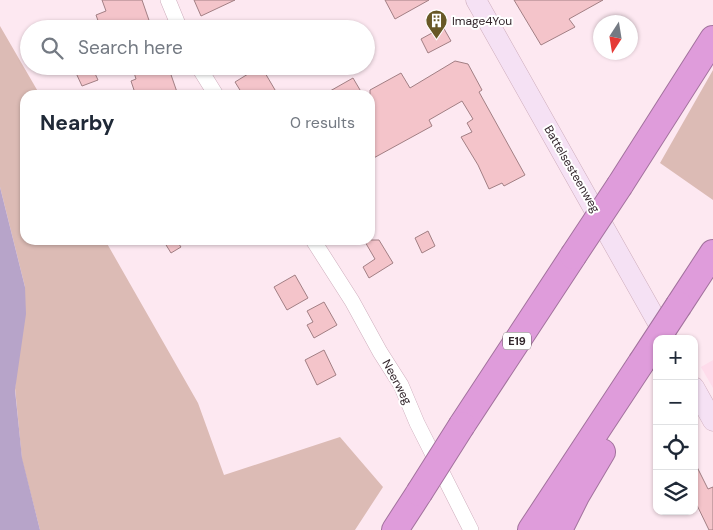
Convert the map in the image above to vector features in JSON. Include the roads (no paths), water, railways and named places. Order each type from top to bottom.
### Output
[{"type":"highway","name":"E19","points":[[395,530],[713,39]]},
{"type":"highway","points":[[531,530],[713,253]]},
{"type":"highway","points":[[559,530],[576,496],[610,438],[618,396]]},
{"type":"main road","name":"Battelsesteenweg","points":[[476,0],[665,335]]},
{"type":"main road","points":[[698,394],[713,421]]},
{"type":"street","points":[[168,0],[176,20]]},
{"type":"street","points":[[204,75],[213,90]]},
{"type":"street","name":"Neerweg","points":[[316,245],[352,301],[380,352],[401,385],[417,423],[470,530]]},
{"type":"place","name":"Image4You","points":[[436,40]]}]
